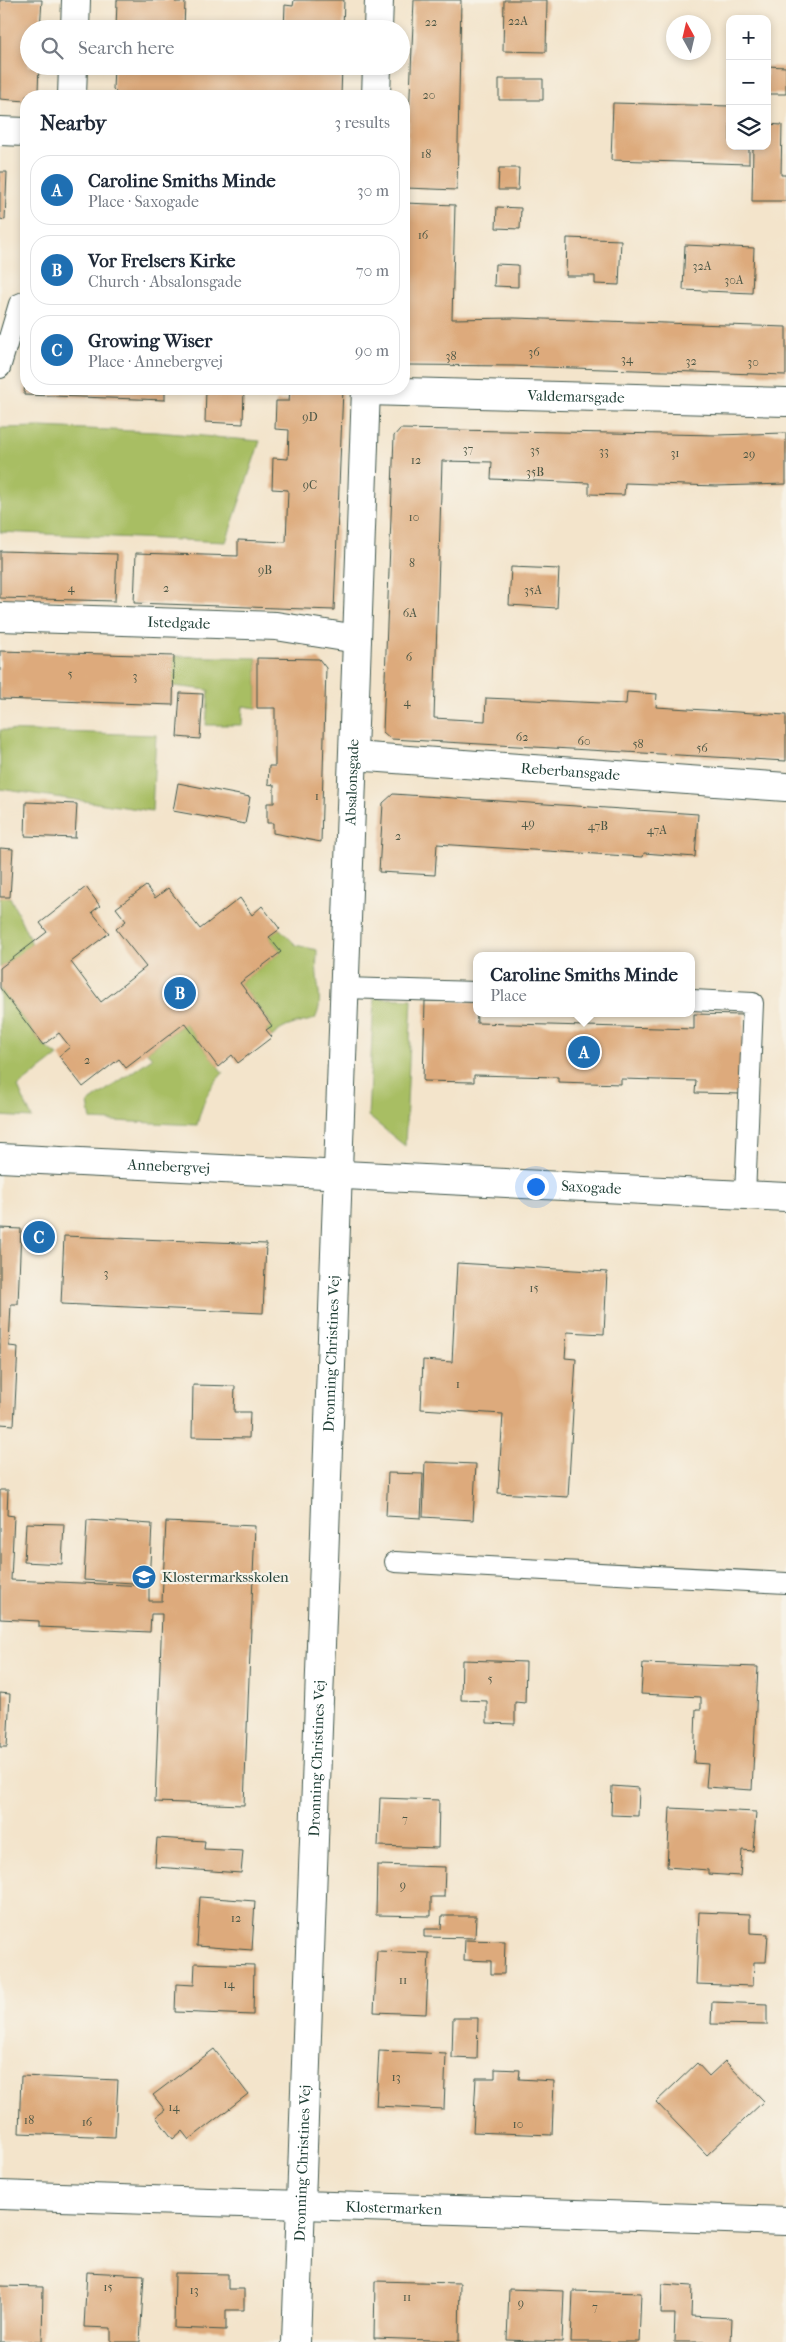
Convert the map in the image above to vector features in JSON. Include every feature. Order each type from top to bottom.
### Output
[{"type":"street","points":[[75,20],[76,0]]},
{"type":"street","points":[[378,20],[379,0]]},
{"type":"street","points":[[72,90],[73,75]]},
{"type":"street","points":[[376,75],[376,90]]},
{"type":"street","points":[[0,131],[20,132]]},
{"type":"street","name":"Valdemarsgade","points":[[410,391],[786,402]]},
{"type":"street","name":"Absalonsgade","points":[[338,1176],[366,395]]},
{"type":"street","name":"Istedgade","points":[[0,617],[276,626],[357,639]]},
{"type":"street","name":"Reberbansgade","points":[[353,756],[786,787]]},
{"type":"street","name":"Annebergvej","points":[[0,1158],[338,1176]]},
{"type":"street","name":"Saxogade","points":[[338,1176],[786,1198]]},
{"type":"street","name":"Dronning Christines Vej","points":[[296,2342],[338,1176]]},
{"type":"street","name":"Klostermarken","points":[[0,2194],[786,2222]]},
{"type":"lane","points":[[0,368],[20,304]]},
{"type":"lane","points":[[345,988],[473,992]]},
{"type":"lane","points":[[695,1000],[753,1003],[745,1196]]},
{"type":"lane","points":[[395,1562],[786,1583]]},
{"type":"green space","points":[[40,427],[157,432],[260,441],[226,542],[0,532],[0,428]]},
{"type":"green space","points":[[174,656],[257,658],[257,708],[243,706],[242,725],[206,725],[209,690],[173,686]]},
{"type":"green space","points":[[0,730],[156,735],[152,811],[0,789]]},
{"type":"green space","points":[[0,897],[10,897],[32,944],[0,968]]},
{"type":"green space","points":[[280,929],[296,945],[317,950],[319,1008],[315,1019],[281,1029],[272,1037],[266,1030],[272,1025],[240,983],[281,952],[269,937]]},
{"type":"green space","points":[[0,988],[43,1045],[58,1056],[18,1087],[32,1118],[0,1116]]},
{"type":"green space","points":[[374,998],[412,999],[405,1146],[368,1116]]},
{"type":"green space","points":[[185,1023],[223,1073],[206,1097],[197,1125],[91,1120],[88,1103],[152,1058],[147,1052]]},
{"type":"building","points":[[0,0],[42,0],[41,20],[20,20],[20,75],[39,75],[38,90],[20,90],[20,101],[0,99]]},
{"type":"building","points":[[117,0],[176,0],[175,2],[185,2],[184,20],[116,20]]},
{"type":"building","points":[[294,0],[344,0],[343,20],[284,20],[285,5],[293,6]]},
{"type":"building","points":[[414,0],[461,0],[457,190],[410,188],[410,94]]},
{"type":"building","points":[[504,0],[547,0],[546,52],[503,51]]},
{"type":"building","points":[[771,66],[786,67],[786,94],[771,94]]},
{"type":"building","points":[[114,75],[342,75],[341,90],[113,89]]},
{"type":"building","points":[[499,79],[543,79],[543,100],[499,100]]},
{"type":"building","points":[[613,103],[726,106],[726,150],[749,150],[749,164],[611,160]]},
{"type":"building","points":[[771,124],[782,125],[781,175],[786,175],[786,201],[752,201],[753,150],[771,150]]},
{"type":"building","points":[[499,168],[519,168],[518,190],[498,190]]},
{"type":"building","points":[[0,172],[7,172],[5,220],[0,219]]},
{"type":"building","points":[[410,203],[455,205],[452,319],[514,318],[786,327],[786,375],[513,366],[410,365]]},
{"type":"building","points":[[497,207],[521,208],[520,229],[496,228]]},
{"type":"building","points":[[567,238],[621,240],[619,285],[595,284],[595,276],[566,276]]},
{"type":"building","points":[[685,245],[754,248],[752,293],[683,290]]},
{"type":"building","points":[[495,264],[518,265],[518,287],[494,286]]},
{"type":"building","points":[[24,395],[165,395],[165,400]]},
{"type":"building","points":[[206,395],[244,395],[243,424],[205,422]]},
{"type":"building","points":[[290,395],[343,395],[334,610],[134,603],[136,553],[238,556],[238,540],[286,542],[288,490],[272,489],[273,458],[288,459],[289,430],[275,429],[276,401],[289,401]]},
{"type":"building","points":[[400,429],[717,435],[786,433],[786,484],[716,486],[625,483],[624,495],[589,494],[589,483],[491,479],[492,462],[442,461],[434,718],[485,721],[486,698],[626,704],[627,692],[657,694],[656,707],[786,715],[786,761],[391,739],[383,732],[394,436]]},
{"type":"building","points":[[0,551],[117,554],[115,601],[0,598]]},
{"type":"building","points":[[511,567],[559,569],[557,608],[509,605]]},
{"type":"building","points":[[0,651],[174,656],[173,705],[0,699]]},
{"type":"building","points":[[257,658],[319,659],[326,668],[321,842],[273,833],[273,823],[267,823],[267,803],[274,803],[274,785],[268,784],[269,766],[275,766],[275,708],[257,708]]},
{"type":"building","points":[[180,693],[203,694],[200,739],[177,737]]},
{"type":"building","points":[[178,783],[250,797],[245,824],[173,811]]},
{"type":"building","points":[[393,794],[698,814],[695,857],[644,853],[643,857],[437,844],[435,875],[379,872],[383,803]]},
{"type":"building","points":[[26,802],[77,804],[75,838],[25,836]]},
{"type":"building","points":[[0,848],[13,849],[10,897],[0,897]]},
{"type":"building","points":[[146,886],[155,898],[168,888],[200,929],[240,898],[252,915],[262,906],[280,929],[269,937],[281,952],[240,983],[272,1026],[266,1030],[272,1037],[238,1063],[232,1055],[218,1067],[185,1023],[126,1068],[119,1059],[83,1087],[59,1056],[70,1047],[59,1033],[43,1045],[0,988],[0,968],[47,932],[40,923],[86,887],[100,906],[92,912],[109,933],[71,962],[101,1002],[146,967],[116,929],[126,921],[116,908]]},
{"type":"building","points":[[425,1001],[473,1002],[473,1017],[477,1017],[477,1023],[694,1029],[695,1014],[744,1015],[742,1094],[695,1093],[696,1081],[621,1079],[621,1084],[558,1082],[558,1077],[474,1075],[474,1082],[423,1081]]},
{"type":"building","points":[[0,1228],[21,1229],[18,1304],[11,1304],[9,1346],[18,1347],[14,1425],[0,1424]]},
{"type":"building","points":[[64,1236],[266,1244],[263,1313],[61,1304]]},
{"type":"building","points":[[457,1263],[607,1272],[604,1334],[567,1332],[565,1358],[576,1359],[568,1497],[498,1493],[503,1414],[421,1409],[423,1360],[452,1362]]},
{"type":"building","points":[[193,1385],[235,1386],[234,1412],[250,1412],[249,1438],[192,1437]]},
{"type":"building","points":[[425,1462],[476,1464],[473,1520],[423,1517]]},
{"type":"building","points":[[388,1473],[423,1474],[421,1518],[386,1516]]},
{"type":"building","points":[[0,1490],[8,1490],[7,1515],[14,1516],[11,1580],[149,1586],[149,1601],[162,1601],[166,1522],[255,1526],[244,1805],[155,1802],[162,1614],[151,1614],[150,1632],[39,1627],[39,1621],[0,1619]]},
{"type":"building","points":[[87,1520],[152,1524],[149,1584],[84,1580]]},
{"type":"building","points":[[26,1523],[64,1524],[62,1564],[24,1562]]},
{"type":"building","points":[[462,1660],[526,1662],[525,1703],[515,1702],[515,1724],[487,1723],[487,1701],[461,1700]]},
{"type":"building","points":[[643,1663],[758,1667],[752,1790],[706,1787],[708,1764],[694,1763],[696,1709],[701,1709],[701,1697],[641,1694]]},
{"type":"building","points":[[0,1693],[10,1694],[7,1747],[0,1747]]},
{"type":"building","points":[[612,1786],[639,1788],[638,1816],[611,1815]]},
{"type":"building","points":[[380,1798],[439,1800],[438,1848],[378,1846]]},
{"type":"building","points":[[670,1808],[756,1812],[753,1851],[742,1850],[740,1876],[708,1874],[708,1870],[667,1867]]},
{"type":"building","points":[[157,1838],[205,1841],[204,1849],[243,1851],[241,1873],[155,1867]]},
{"type":"building","points":[[377,1865],[445,1867],[444,1897],[431,1897],[431,1916],[376,1915]]},
{"type":"building","points":[[200,1897],[255,1901],[252,1950],[197,1946]]},
{"type":"building","points":[[699,1912],[750,1914],[750,1933],[768,1934],[766,1962],[754,1962],[753,1986],[696,1984]]},
{"type":"building","points":[[442,1916],[476,1916],[475,1938],[424,1937],[424,1929],[441,1929]]},
{"type":"building","points":[[465,1940],[505,1941],[504,1974],[491,1974],[491,1961],[464,1960]]},
{"type":"building","points":[[377,1951],[429,1953],[426,2014],[374,2012]]},
{"type":"building","points":[[195,1963],[254,1965],[253,2015],[175,2012],[176,1984],[194,1985]]},
{"type":"building","points":[[712,2002],[767,2004],[767,2025],[711,2024]]},
{"type":"building","points":[[453,2018],[478,2018],[477,2059],[452,2058]]},
{"type":"building","points":[[214,2049],[248,2094],[189,2140],[182,2131],[173,2139],[156,2117],[165,2110],[153,2095]]},
{"type":"building","points":[[379,2051],[446,2054],[444,2109],[376,2106]]},
{"type":"building","points":[[725,2061],[764,2101],[707,2155],[656,2102],[697,2063],[709,2076]]},
{"type":"building","points":[[495,2069],[520,2070],[519,2079],[554,2081],[552,2135],[473,2132],[476,2078],[495,2078]]},
{"type":"building","points":[[21,2076],[118,2080],[115,2137],[19,2133]]},
{"type":"building","points":[[87,2272],[144,2275],[140,2342],[111,2342],[111,2328],[84,2327]]},
{"type":"building","points":[[175,2273],[228,2274],[228,2289],[244,2289],[244,2310],[226,2310],[226,2330],[174,2328]]},
{"type":"building","points":[[375,2281],[460,2283],[459,2341],[374,2338]]},
{"type":"building","points":[[662,2284],[692,2286],[691,2316],[732,2318],[731,2342],[674,2342],[675,2314],[661,2314]]},
{"type":"building","points":[[0,2286],[43,2287],[42,2342],[0,2342]]},
{"type":"building","points":[[509,2289],[564,2291],[562,2342],[507,2340]]},
{"type":"building","points":[[573,2291],[641,2293],[639,2342],[571,2342]]},
{"type":"place","name":"Vor Frelsers Kirke","points":[[180,993]]},
{"type":"place","name":"Caroline Smiths Minde","points":[[584,1052]]},
{"type":"place","name":"Growing Wiser","points":[[39,1237]]},
{"type":"place","name":"Klostermarksskolen","points":[[144,1577]]}]
